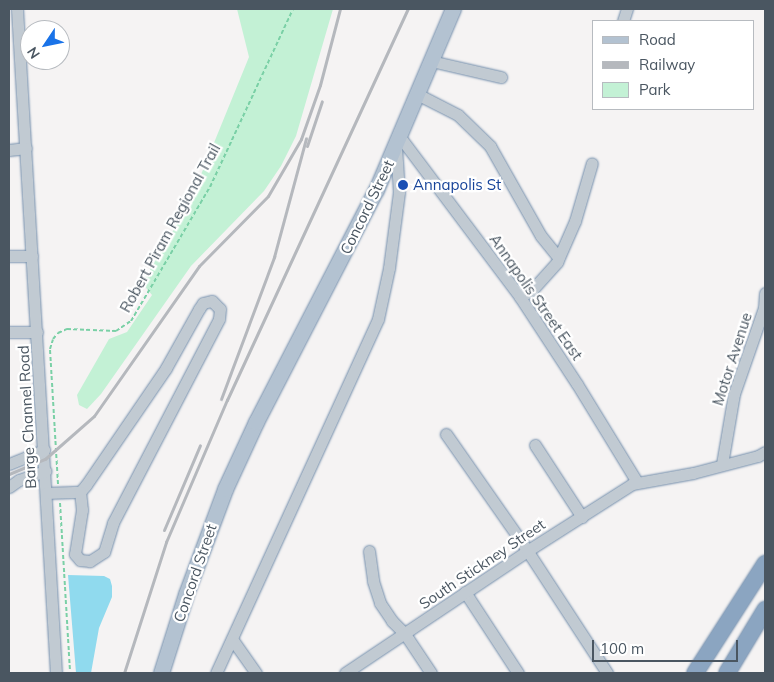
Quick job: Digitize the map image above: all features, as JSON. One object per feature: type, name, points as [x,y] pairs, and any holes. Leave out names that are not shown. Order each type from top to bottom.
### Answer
[{"type":"highway","points":[[695,673],[765,564]]},
{"type":"highway","points":[[727,673],[765,611]]},
{"type":"main road","points":[[398,142],[453,9]]},
{"type":"main road","name":"Concord Street","points":[[161,673],[186,594],[225,489],[256,422],[335,271],[398,142]]},
{"type":"street","name":"Barge Channel Road","points":[[17,9],[56,673]]},
{"type":"street","points":[[431,61],[500,77]]},
{"type":"street","points":[[418,94],[458,115],[490,146],[541,236],[559,258]]},
{"type":"street","name":"Annapolis Street East","points":[[398,142],[520,297],[577,384],[637,482]]},
{"type":"street","name":"Concord Street","points":[[216,673],[378,319],[389,268],[399,192],[398,142]]},
{"type":"street","points":[[9,150],[26,148]]},
{"type":"street","points":[[520,297],[532,290],[559,258],[575,221],[592,163]]},
{"type":"street","points":[[9,256],[32,256]]},
{"type":"street","name":"Motor Avenue","points":[[722,464],[734,394],[764,308],[765,293]]},
{"type":"street","points":[[212,301],[220,310],[219,319],[114,523],[104,552],[90,561],[80,560],[75,554],[82,510],[80,492],[166,368],[199,308],[203,303],[212,301]]},
{"type":"street","points":[[9,332],[37,332]]},
{"type":"street","points":[[446,434],[527,551],[607,673]]},
{"type":"street","points":[[535,445],[582,517]]},
{"type":"street","points":[[9,464],[44,450]]},
{"type":"street","points":[[637,482],[693,473],[758,456],[765,452]]},
{"type":"street","points":[[9,487],[20,480],[45,471]]},
{"type":"street","name":"South Stickney Street","points":[[346,673],[527,551],[637,482]]},
{"type":"street","points":[[46,494],[80,492]]},
{"type":"street","points":[[369,551],[373,581],[380,604],[431,673]]},
{"type":"street","points":[[465,592],[518,673]]},
{"type":"street","points":[[232,638],[256,673]]},
{"type":"path","name":"Robert Piram Regional Trail","points":[[70,673],[50,349],[53,339],[58,333],[67,328],[116,332],[131,321],[210,187],[293,9]]},
{"type":"green space","points":[[237,9],[333,9],[296,136],[281,166],[264,191],[191,266],[101,394],[87,409],[79,405],[77,395],[109,339],[127,332],[152,295],[142,283],[189,204],[249,57]]},
{"type":"water","points":[[68,575],[104,576],[110,579],[112,586],[112,597],[99,628],[91,673],[76,673]]},
{"type":"railway","points":[[9,474],[45,459],[94,416],[199,266],[268,196],[301,139],[320,85],[340,9]]},
{"type":"railway","points":[[124,673],[166,542],[227,400],[408,9]]},
{"type":"railway","points":[[307,146],[322,101]]},
{"type":"railway","points":[[221,399],[274,257],[306,138]]},
{"type":"railway","points":[[164,530],[200,445]]},
{"type":"place","name":"Annapolis St","points":[[403,185]]}]
